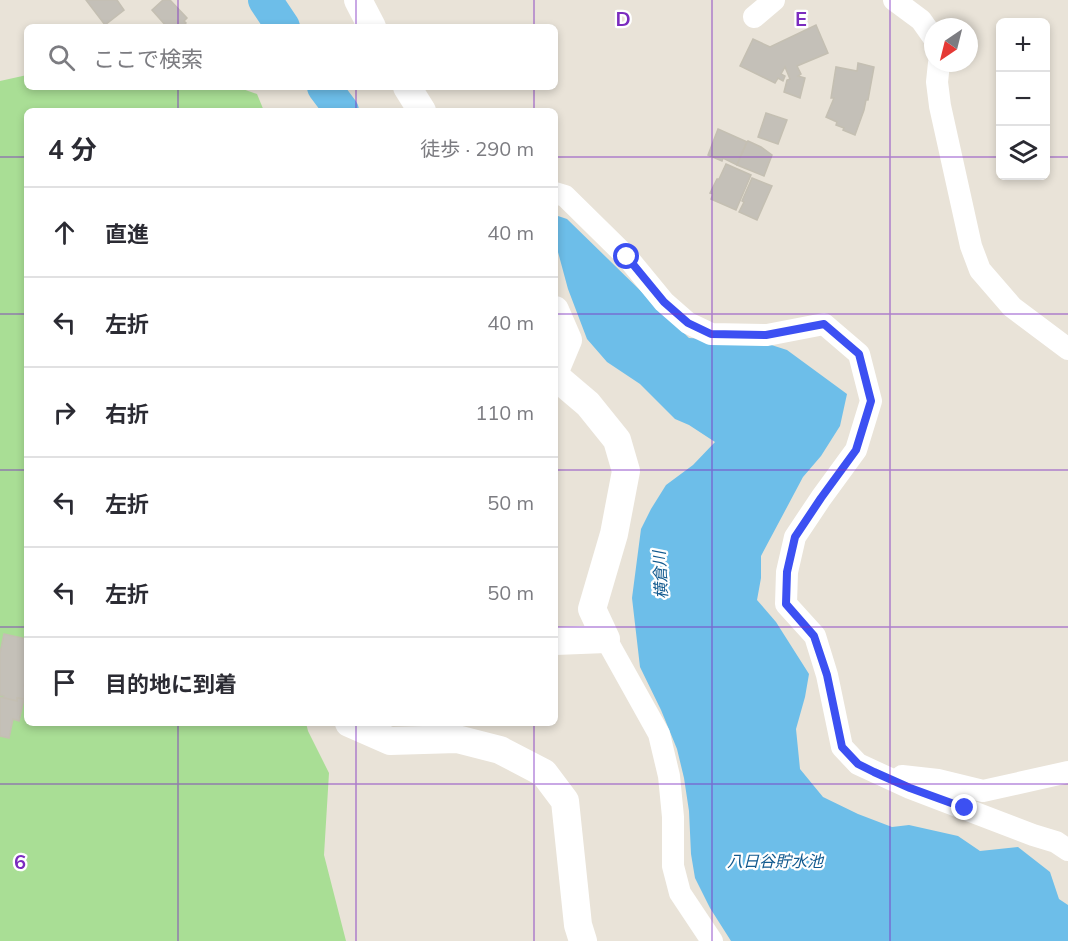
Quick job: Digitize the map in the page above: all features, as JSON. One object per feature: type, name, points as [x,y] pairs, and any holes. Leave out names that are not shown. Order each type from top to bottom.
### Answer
[{"type":"street","points":[[358,0],[370,24]]},
{"type":"street","points":[[754,17],[774,0]]},
{"type":"street","points":[[894,0],[924,24]]},
{"type":"street","points":[[938,72],[940,105],[971,246],[980,270],[1012,307],[1068,349]]},
{"type":"street","points":[[409,90],[420,108]]},
{"type":"street","points":[[558,194],[565,196],[627,257],[664,302],[688,323],[711,334],[766,335],[824,324],[859,354],[871,401],[856,450],[795,537],[787,572],[786,604],[814,636],[827,675],[842,747],[858,764],[874,772],[910,788],[1056,842],[1068,850]]},
{"type":"street","points":[[558,317],[568,340],[558,364]]},
{"type":"street","points":[[558,379],[588,404],[617,440],[626,471],[614,534],[592,609],[606,639],[659,734],[669,776],[675,875],[680,893],[712,941]]},
{"type":"street","points":[[558,641],[606,639]]},
{"type":"street","points":[[356,726],[390,741],[457,739],[500,750],[544,773],[565,801],[578,925],[584,941]]},
{"type":"street","points":[[874,772],[938,780],[983,791],[1068,772]]},
{"type":"green space","points":[[24,76],[24,90],[246,90],[257,94],[263,108],[24,108],[24,726],[307,726],[329,773],[324,855],[346,941],[0,941],[0,81]]},
{"type":"water","name":"八日谷貯水池","points":[[558,216],[567,219],[689,338],[762,342],[787,350],[847,394],[840,426],[821,456],[803,477],[761,556],[761,578],[757,600],[776,622],[809,674],[796,729],[800,769],[823,797],[892,827],[909,825],[958,836],[980,851],[1018,847],[1050,872],[1059,899],[1068,905],[1068,941],[731,941],[710,908],[695,878],[684,778],[677,749],[640,667],[632,598],[641,529],[651,509],[666,485],[693,465],[715,442],[675,419],[640,384],[607,362],[587,339],[568,289],[558,252]]},
{"type":"building","points":[[86,0],[117,0],[124,10],[104,24]]},
{"type":"building","points":[[163,0],[170,0],[187,18],[184,21],[186,23],[164,24],[152,10]]},
{"type":"building","points":[[816,25],[828,53],[797,66],[801,74],[798,76],[805,78],[800,98],[784,92],[787,80],[790,79],[785,67],[781,74],[785,76],[783,81],[778,78],[775,83],[740,66],[753,39],[770,47]]},
{"type":"building","points":[[858,63],[874,67],[868,100],[866,100],[855,135],[843,130],[844,128],[836,125],[837,122],[826,117],[834,98],[831,98],[836,67],[857,71]]},
{"type":"building","points":[[766,113],[787,120],[778,144],[758,137]]},
{"type":"building","points":[[718,129],[747,142],[737,165],[723,158],[722,161],[708,155]]},
{"type":"building","points":[[748,141],[772,155],[764,176],[737,165]]},
{"type":"building","points":[[726,164],[751,175],[736,210],[711,199],[713,194],[710,193]]},
{"type":"building","points":[[752,178],[772,186],[757,220],[739,212]]},
{"type":"building","points":[[4,634],[24,638],[24,699],[17,698],[17,701],[3,698],[4,696],[0,695],[0,653]]},
{"type":"building","points":[[0,697],[17,701],[17,698],[24,699],[19,721],[13,719],[9,738],[0,736]]},
{"type":"waterway","name":"横倉川","points":[[265,0],[281,24]]},
{"type":"waterway","name":"横倉川","points":[[326,90],[340,108]]},
{"type":"route","points":[[627,257],[664,302],[688,323],[711,334],[766,335],[824,324],[859,354],[871,401],[856,450],[795,537],[787,572],[786,604],[814,636],[827,675],[842,747],[858,764],[874,772],[965,808]]}]
